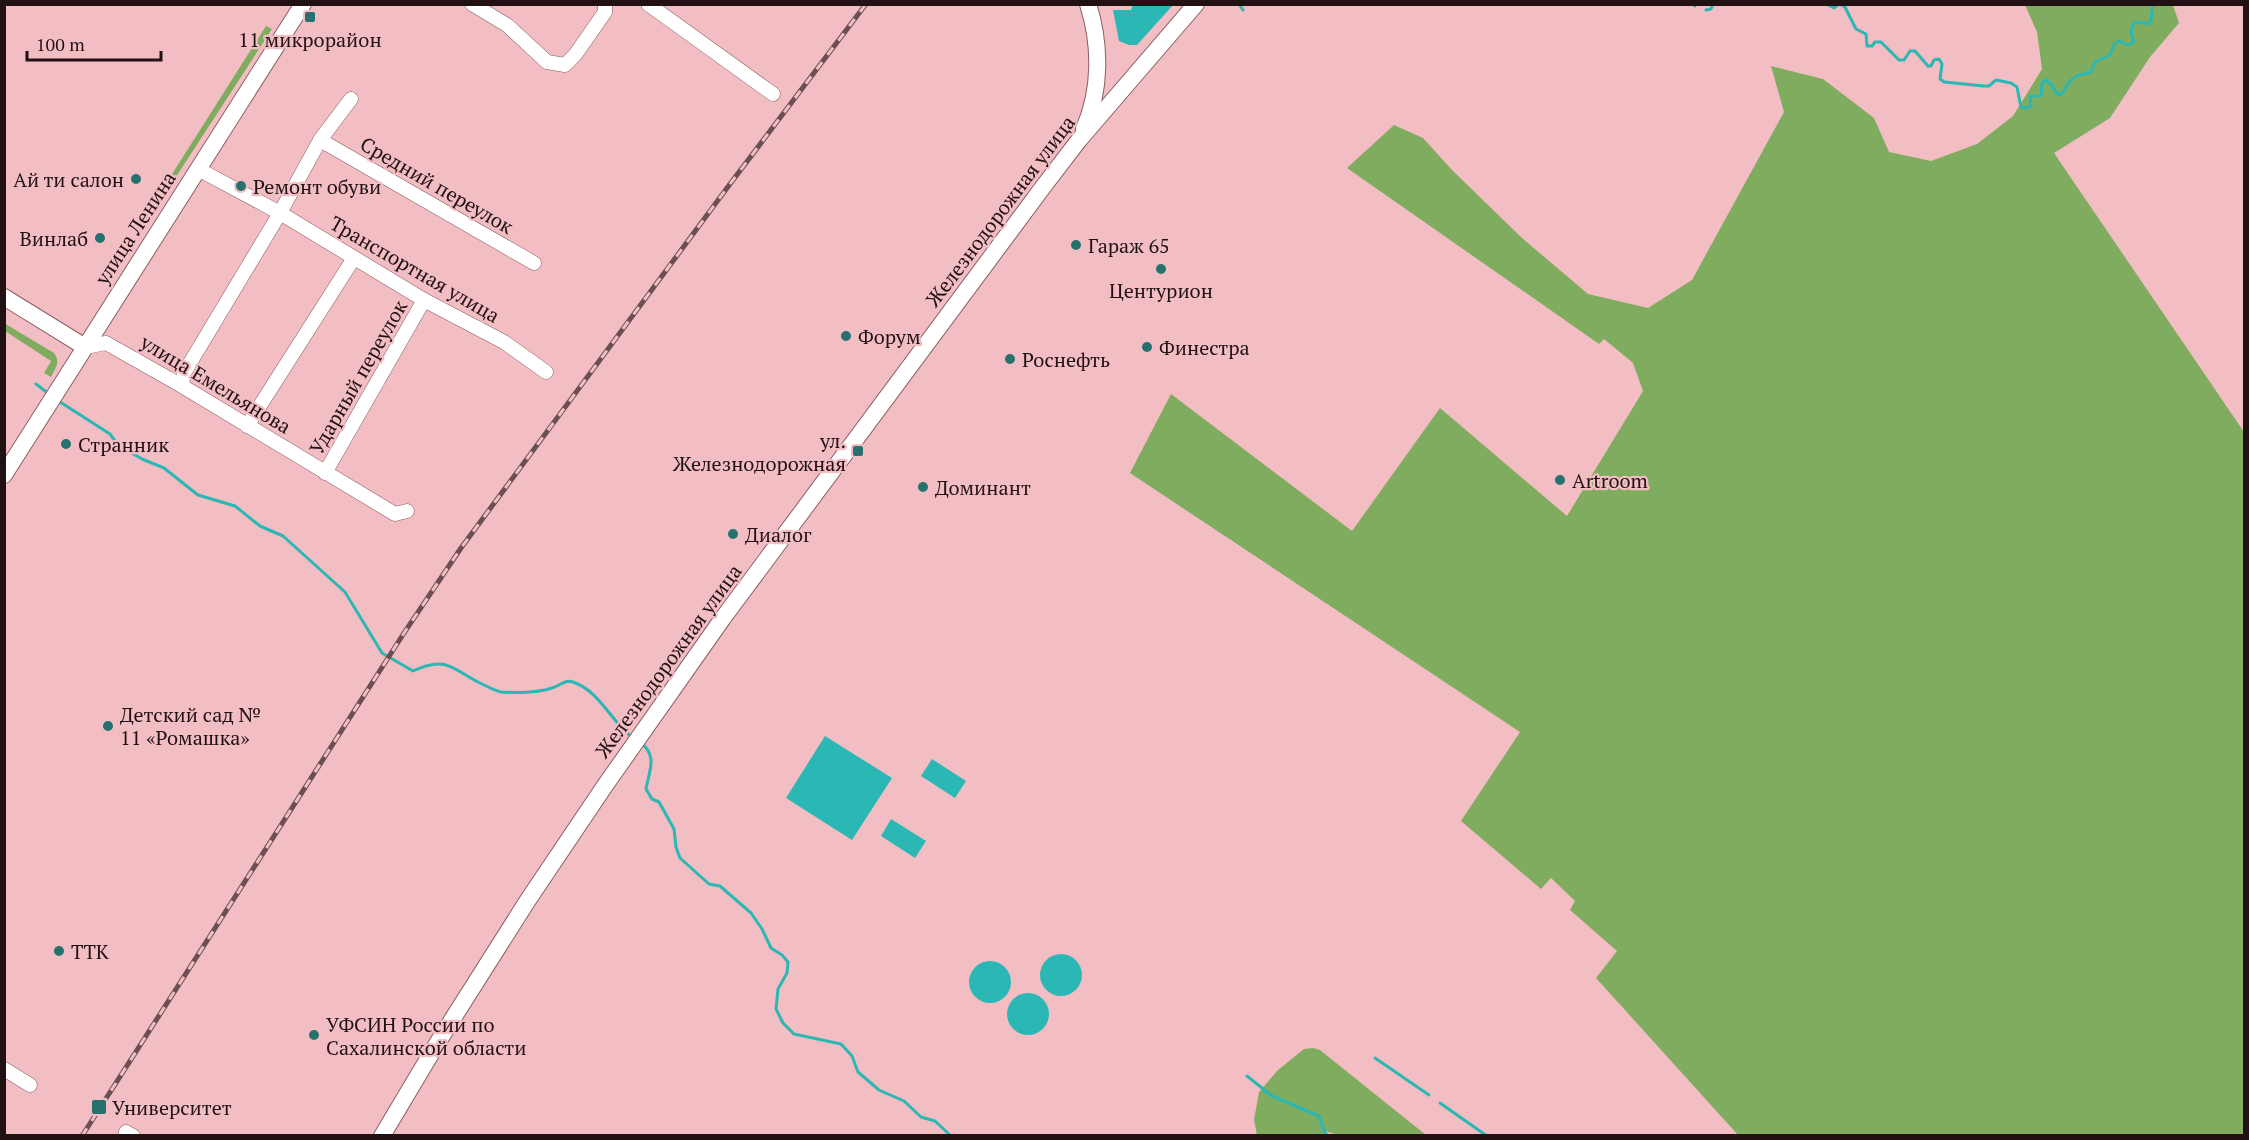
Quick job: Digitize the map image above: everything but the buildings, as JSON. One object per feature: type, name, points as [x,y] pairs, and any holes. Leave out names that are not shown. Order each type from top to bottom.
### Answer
[{"type":"main road","name":"улица Ленина","points":[[4,475],[303,4]]},
{"type":"main road","points":[[1079,141],[1089,117],[1098,68],[1096,38],[1088,4]]},
{"type":"main road","name":"Железнодорожная улица","points":[[382,1136],[438,1042],[528,900],[723,618],[1079,141],[1196,4]]},
{"type":"main road","points":[[4,297],[85,347]]},
{"type":"street","points":[[472,4],[507,25],[547,62],[565,64],[575,55],[606,12],[605,4]]},
{"type":"street","points":[[648,4],[773,94]]},
{"type":"street","points":[[182,386],[184,373],[280,213],[320,140],[351,99]]},
{"type":"street","name":"Средний переулок","points":[[320,140],[534,263]]},
{"type":"street","name":"Транспортная улица","points":[[198,169],[280,213],[424,300],[504,342],[546,372]]},
{"type":"street","points":[[247,426],[354,258]]},
{"type":"street","name":"Ударный переулок","points":[[325,473],[424,300]]},
{"type":"street","name":"улица Емельянова","points":[[85,347],[106,343],[395,514],[406,512]]},
{"type":"street","points":[[4,1069],[30,1085]]},
{"type":"green space","points":[[2025,5],[2173,5],[2179,23],[2150,57],[2110,118],[2054,153],[2244,432],[2244,1135],[1738,1135],[1596,978],[1617,951],[1570,910],[1575,901],[1551,878],[1541,889],[1461,821],[1520,732],[1130,473],[1171,394],[1352,531],[1440,408],[1567,516],[1643,391],[1633,363],[1604,339],[1599,344],[1347,168],[1394,125],[1423,138],[1451,169],[1522,238],[1588,294],[1648,308],[1692,280],[1784,112],[1771,66],[1823,79],[1874,118],[1889,152],[1931,161],[1977,144],[2013,116],[2042,69],[2037,32]]},
{"type":"green space","points":[[266,26],[272,29],[174,180],[171,183],[167,182]]},
{"type":"green space","points":[[4,323],[54,353],[57,362],[51,377],[44,373],[51,361],[5,331]]},
{"type":"green space","points":[[1304,1049],[1320,1050],[1426,1135],[1342,1136],[1325,1131],[1323,1135],[1257,1135],[1254,1120],[1259,1092],[1278,1070]]},
{"type":"water","points":[[1133,4],[1173,5],[1137,45],[1129,45],[1119,41],[1113,10],[1131,10]]},
{"type":"water","points":[[825,736],[892,778],[852,840],[786,798]]},
{"type":"water","points":[[932,759],[966,781],[955,798],[921,776]]},
{"type":"water","points":[[891,819],[926,841],[915,858],[881,836]]},
{"type":"water","points":[[1061,954],[1069,955],[1076,960],[1081,967],[1081,983],[1076,990],[1069,995],[1061,996],[1053,995],[1046,990],[1041,983],[1040,975],[1041,967],[1046,960],[1053,955]]},
{"type":"water","points":[[990,961],[998,962],[1005,967],[1010,974],[1010,990],[1005,997],[998,1002],[990,1003],[982,1002],[975,997],[970,990],[969,982],[970,974],[975,967],[982,962]]},
{"type":"water","points":[[1028,993],[1036,994],[1043,999],[1048,1006],[1048,1022],[1043,1029],[1036,1034],[1028,1035],[1020,1034],[1013,1029],[1008,1022],[1007,1014],[1008,1006],[1013,999],[1020,994]]},
{"type":"waterway","points":[[1239,4],[1243,10]]},
{"type":"waterway","points":[[1706,10],[1711,9],[1713,4]]},
{"type":"waterway","points":[[1826,4],[1834,8],[1839,4]]},
{"type":"waterway","points":[[1840,4],[1845,7],[1856,29],[1866,34],[1867,46],[1881,42],[1899,60],[1904,60],[1910,51],[1915,51],[1928,66],[1931,66],[1934,60],[1939,59],[1942,64],[1940,79],[1944,82],[1984,86],[1989,86],[1996,80],[2011,83],[2017,87],[2021,107],[2026,108],[2031,106],[2030,96],[2041,96],[2042,83],[2046,80],[2060,95],[2073,78],[2091,72],[2095,62],[2110,55],[2115,43],[2119,41],[2128,45],[2134,42],[2131,31],[2134,23],[2148,24],[2151,21],[2153,4]]},
{"type":"waterway","points":[[36,384],[49,394]]},
{"type":"waterway","points":[[57,400],[110,434],[118,445],[164,468],[198,495],[235,506],[260,526],[283,536],[345,592],[382,653],[413,671],[435,664],[450,666],[501,692],[540,691],[565,682],[573,682],[591,693],[633,738]]},
{"type":"waterway","points":[[641,743],[651,759],[646,789],[652,799],[659,802],[674,829],[680,858],[709,884],[720,886],[751,913],[771,948],[788,962],[787,973],[778,989],[776,1009],[783,1023],[794,1034],[841,1044],[852,1056],[858,1072],[879,1090],[904,1101],[921,1117],[935,1121],[951,1136]]},
{"type":"waterway","points":[[1375,1058],[1429,1095]]},
{"type":"waterway","points":[[1247,1076],[1272,1096],[1319,1116],[1328,1136]]},
{"type":"waterway","points":[[1440,1103],[1487,1136]]},
{"type":"railway","points":[[82,1136],[404,633],[461,548],[866,4]]},
{"type":"place","name":"11 микрорайон","points":[[310,17]]},
{"type":"place","name":"Ай ти салон","points":[[136,179]]},
{"type":"place","name":"Ремонт обуви","points":[[241,186]]},
{"type":"place","name":"Винлаб","points":[[100,238]]},
{"type":"place","name":"Гараж 65","points":[[1076,245]]},
{"type":"place","name":"Центурион","points":[[1161,269]]},
{"type":"place","name":"Форум","points":[[846,336]]},
{"type":"place","name":"Финестра","points":[[1147,347]]},
{"type":"place","name":"Роснефть","points":[[1010,359]]},
{"type":"place","name":"Странник","points":[[66,444]]},
{"type":"place","name":"ул. Железнодорожная","points":[[858,451]]},
{"type":"place","name":"Artroom","points":[[1560,480]]},
{"type":"place","name":"Доминант","points":[[923,487]]},
{"type":"place","name":"Диалог","points":[[733,534]]},
{"type":"place","name":"Детский сад № 11 «Ромашка»","points":[[108,726]]},
{"type":"place","name":"ТТК","points":[[59,951]]},
{"type":"place","name":"УФСИН России по Сахалинской области","points":[[314,1035]]},
{"type":"place","name":"Университет","points":[[99,1107]]}]
